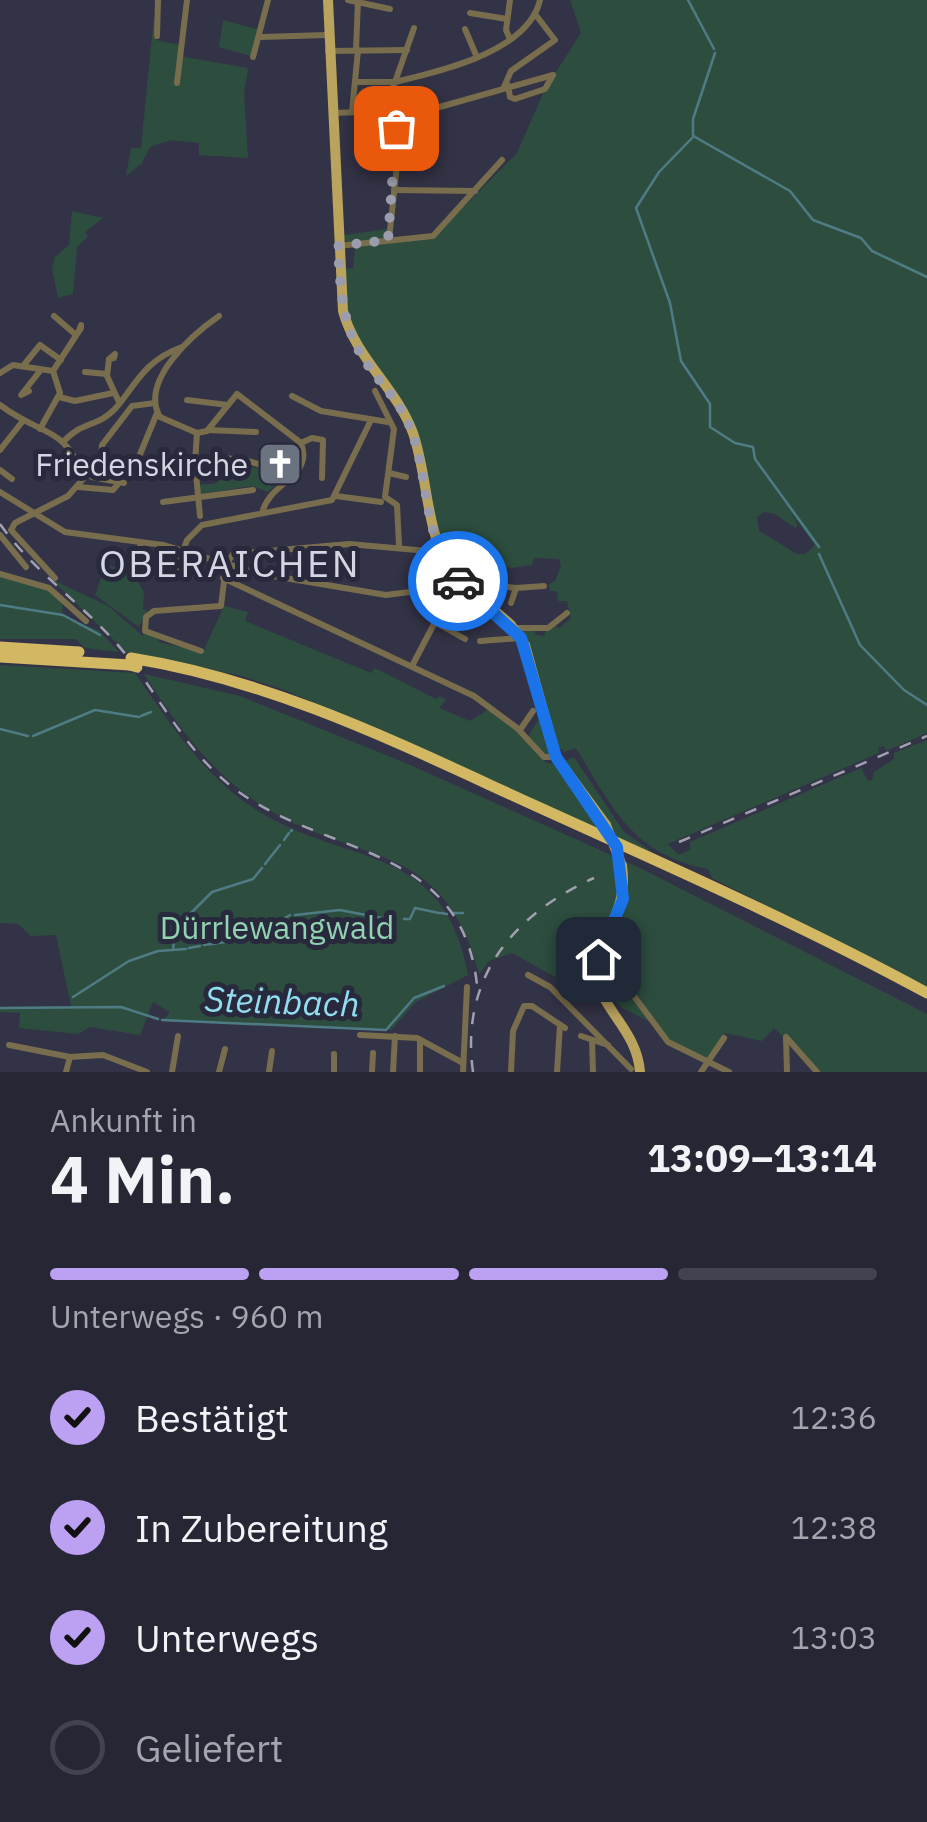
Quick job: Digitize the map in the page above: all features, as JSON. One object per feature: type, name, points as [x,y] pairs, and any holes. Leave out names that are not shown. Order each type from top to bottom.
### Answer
[{"type":"highway","points":[[0,647],[130,662],[230,680],[346,720],[782,918],[927,993]]},
{"type":"highway","points":[[0,657],[130,662],[255,694],[356,732],[793,931],[927,1002]]},
{"type":"main road","points":[[328,0],[338,246],[346,323],[375,374],[396,399],[414,438],[439,552],[460,584],[518,633],[556,757],[606,825],[622,866],[621,909],[601,952],[598,984],[633,1040],[634,1071]]},
{"type":"street","points":[[157,36],[158,0]]},
{"type":"street","points":[[177,83],[187,0]]},
{"type":"street","points":[[254,57],[268,0]]},
{"type":"street","points":[[348,0],[390,10]]},
{"type":"street","points":[[510,0],[510,39]]},
{"type":"street","points":[[357,82],[395,82],[476,55],[510,39],[535,14],[540,0]]},
{"type":"street","points":[[352,112],[352,87],[357,82],[358,1]]},
{"type":"street","points":[[470,13],[507,19]]},
{"type":"street","points":[[331,112],[436,109],[506,86],[553,75],[545,89],[515,99],[506,86],[511,71],[555,40],[535,14]]},
{"type":"street","points":[[384,108],[414,28]]},
{"type":"street","points":[[465,28],[476,55]]},
{"type":"street","points":[[261,37],[327,35]]},
{"type":"street","points":[[328,50],[407,50]]},
{"type":"street","points":[[388,240],[396,113]]},
{"type":"street","points":[[338,246],[433,236],[502,160]]},
{"type":"street","points":[[394,190],[475,192]]},
{"type":"street","points":[[52,371],[77,334],[54,316]]},
{"type":"street","points":[[136,464],[157,413],[155,404],[162,376],[183,347],[219,316]]},
{"type":"street","points":[[23,366],[40,345],[60,360]]},
{"type":"street","points":[[65,440],[119,402],[150,362],[183,347]]},
{"type":"street","points":[[108,359],[107,374],[119,402]]},
{"type":"street","points":[[0,373],[10,366],[52,371]]},
{"type":"street","points":[[29,391],[40,371]]},
{"type":"street","points":[[40,429],[59,397],[59,382],[52,371]]},
{"type":"street","points":[[85,372],[107,374]]},
{"type":"street","points":[[375,391],[394,431],[385,500],[397,506],[399,546]]},
{"type":"street","points":[[59,397],[76,401],[114,392]]},
{"type":"street","points":[[206,430],[237,394],[301,443]]},
{"type":"street","points":[[292,396],[321,411],[389,422]]},
{"type":"street","points":[[187,400],[228,405]]},
{"type":"street","points":[[55,578],[11,532],[14,524],[78,487],[88,477],[100,462],[102,445],[132,406],[155,404]]},
{"type":"street","points":[[0,405],[22,422],[65,440],[88,477]]},
{"type":"street","points":[[157,413],[197,433],[256,432]]},
{"type":"street","points":[[140,542],[136,573],[175,576],[182,550],[202,525],[263,510],[324,504],[336,496],[371,420]]},
{"type":"street","points":[[0,450],[22,422]]},
{"type":"street","points":[[394,431],[414,438]]},
{"type":"street","points":[[197,433],[194,458],[200,516]]},
{"type":"street","points":[[301,443],[312,438],[322,440],[322,478]]},
{"type":"street","points":[[263,510],[282,482],[302,466],[301,443]]},
{"type":"street","points":[[100,462],[136,464],[194,458],[260,465],[282,482]]},
{"type":"street","points":[[0,470],[12,479]]},
{"type":"street","points":[[389,473],[406,477]]},
{"type":"street","points":[[78,487],[113,490],[121,484],[88,477]]},
{"type":"street","points":[[163,502],[253,490]]},
{"type":"street","points":[[0,492],[32,515],[75,535],[182,550],[226,565],[386,595],[460,584],[544,586]]},
{"type":"street","points":[[336,496],[380,502]]},
{"type":"street","points":[[0,535],[26,568]]},
{"type":"street","points":[[201,651],[145,631],[146,617],[154,611],[220,606],[226,565],[237,553],[349,544],[439,552]]},
{"type":"street","points":[[0,574],[49,588],[86,622]]},
{"type":"street","points":[[224,578],[474,696],[520,730],[544,757],[556,757]]},
{"type":"street","points":[[511,603],[516,588]]},
{"type":"street","points":[[480,641],[548,628],[568,613]]},
{"type":"street","points":[[412,666],[435,622],[465,639]]},
{"type":"street","points":[[520,730],[526,727],[533,711]]},
{"type":"street","points":[[601,952],[674,1046],[730,1072]]},
{"type":"street","points":[[528,975],[550,987],[634,1071]]},
{"type":"street","points":[[360,1035],[420,1040],[463,1067],[467,987]]},
{"type":"street","points":[[510,1072],[513,1031],[524,1006],[532,1006],[563,1027],[557,1072]]},
{"type":"street","points":[[172,1072],[178,1036]]},
{"type":"street","points":[[393,1072],[395,1036]]},
{"type":"street","points":[[581,1036],[610,1046]]},
{"type":"street","points":[[701,1072],[724,1038]]},
{"type":"street","points":[[420,1040],[420,1072]]},
{"type":"street","points":[[592,1040],[593,1072]]},
{"type":"street","points":[[787,1072],[788,1042],[817,1072]]},
{"type":"street","points":[[8,1046],[70,1057],[104,1055],[147,1072]]},
{"type":"street","points":[[219,1072],[226,1050]]},
{"type":"street","points":[[269,1072],[272,1051]]},
{"type":"street","points":[[372,1072],[373,1052]]},
{"type":"street","points":[[334,1054],[334,1072]]},
{"type":"street","points":[[66,1072],[70,1057]]},
{"type":"green space","points":[[570,0],[927,0],[927,733],[886,751],[884,746],[878,748],[879,753],[668,844],[678,855],[690,850],[690,842],[861,768],[868,781],[872,780],[874,772],[894,759],[894,753],[927,740],[927,987],[712,878],[708,869],[661,852],[627,825],[576,748],[564,752],[554,743],[519,630],[533,628],[536,635],[544,636],[546,630],[555,625],[559,628],[571,618],[567,601],[558,601],[557,591],[550,591],[549,584],[555,581],[561,566],[559,559],[534,558],[532,565],[511,568],[456,553],[449,562],[443,554],[414,437],[350,330],[342,269],[353,268],[355,247],[338,236],[388,229],[387,241],[433,238],[517,153],[545,89],[581,33]],"holes":[[[764,512],[775,514],[795,528],[798,526],[792,514],[815,545],[805,554],[797,554],[759,531],[757,517]]]},
{"type":"green space","points":[[154,16],[156,40],[180,45],[179,56],[248,68],[244,93],[248,158],[199,155],[199,143],[171,140],[150,147],[142,163],[126,176],[131,148],[141,148]]},
{"type":"green space","points":[[223,20],[260,30],[251,56],[219,47]]},
{"type":"green space","points":[[72,211],[103,218],[85,232],[88,236],[77,247],[73,294],[58,298],[52,268],[55,257],[69,245]]},
{"type":"green space","points":[[240,464],[266,470],[278,482],[268,492],[251,486],[200,494],[199,485],[217,483],[220,470],[231,473]]},
{"type":"green space","points":[[106,565],[132,572],[144,592],[143,609],[147,611],[139,627],[95,595]]},
{"type":"green space","points":[[0,576],[48,589],[63,602],[62,616],[98,630],[119,652],[85,648],[76,639],[0,639]]},
{"type":"green space","points":[[51,579],[108,606],[143,636],[144,632],[159,637],[158,642],[203,652],[224,606],[248,612],[245,621],[371,673],[375,668],[436,699],[440,696],[446,700],[439,708],[470,721],[489,709],[527,738],[539,719],[550,755],[543,758],[545,762],[553,764],[604,831],[287,691],[242,676],[127,653]]},
{"type":"green space","name":"Dürrlewangwald","points":[[0,665],[135,673],[189,748],[238,797],[292,829],[388,864],[415,880],[438,901],[456,932],[468,975],[416,1002],[391,1030],[163,1021],[170,1012],[153,1002],[140,1035],[90,1027],[78,1034],[19,1028],[20,1013],[0,1012],[0,1007],[71,1006],[56,935],[31,936],[18,924],[0,923]]},
{"type":"green space","points":[[144,674],[240,696],[408,764],[640,868],[927,1014],[927,1072],[820,1072],[774,1028],[762,1041],[725,1033],[708,1060],[674,1046],[653,1023],[622,1008],[591,976],[575,975],[566,983],[512,953],[489,961],[479,974],[463,930],[444,898],[420,876],[392,861],[296,824],[242,792],[195,746]]},
{"type":"green space","points":[[574,757],[624,832],[659,857],[617,837],[564,761]]},
{"type":"waterway","points":[[688,0],[714,49]]},
{"type":"waterway","points":[[693,135],[693,119],[715,53]]},
{"type":"waterway","points":[[694,136],[659,172],[636,208],[670,303],[681,361],[710,404],[710,427],[735,443],[753,447],[755,459],[819,547]]},
{"type":"waterway","points":[[695,137],[790,191],[813,220],[861,238],[872,251],[927,277]]},
{"type":"waterway","points":[[819,554],[860,645],[904,690],[927,705]]},
{"type":"waterway","points":[[0,605],[63,615],[100,635]]},
{"type":"waterway","points":[[33,736],[95,710],[139,717]]},
{"type":"waterway","points":[[141,716],[151,712]]},
{"type":"waterway","points":[[0,729],[28,736]]},
{"type":"waterway","points":[[284,840],[289,833]]},
{"type":"waterway","points":[[265,864],[280,845]]},
{"type":"waterway","points":[[183,921],[212,892],[253,879],[262,868]]},
{"type":"waterway","name":"Steinbach","points":[[404,919],[410,919],[415,908],[439,913]]},
{"type":"waterway","name":"Steinbach","points":[[295,915],[340,910],[392,920]]},
{"type":"waterway","name":"Steinbach","points":[[441,913],[447,914]]},
{"type":"waterway","name":"Steinbach","points":[[452,913],[463,913]]},
{"type":"waterway","name":"Steinbach","points":[[204,945],[248,939],[290,915]]},
{"type":"waterway","points":[[176,930],[180,923]]},
{"type":"waterway","points":[[173,950],[175,932]]},
{"type":"waterway","name":"Steinbach","points":[[189,948],[200,946]]},
{"type":"waterway","name":"Steinbach","points":[[73,997],[129,961],[158,951],[186,949]]},
{"type":"waterway","name":"Steinbach","points":[[162,1020],[386,1030],[414,998],[444,986]]},
{"type":"waterway","name":"Steinbach","points":[[0,1008],[121,1007],[158,1019]]},
{"type":"railway","points":[[0,524],[27,557],[117,644],[194,750],[225,781],[261,806],[414,876],[443,902],[465,937],[477,985]]},
{"type":"railway","points":[[679,842],[927,736]]},
{"type":"railway","points":[[473,1072],[471,1038],[475,1008],[498,954],[539,911],[594,878]]},
{"type":"way so far","points":[[396,128],[396,172],[388,240],[338,246],[342,301],[354,341],[396,399],[412,432],[436,543],[458,581]]},
{"type":"place","name":"Friedenskirche","points":[[280,464]]},
{"type":"district","name":"OBERAICHEN","points":[[230,562]]},
{"type":"route","points":[[458,581],[511,624],[521,638],[532,661],[556,757],[602,819],[617,847],[623,899],[598,959]]}]
